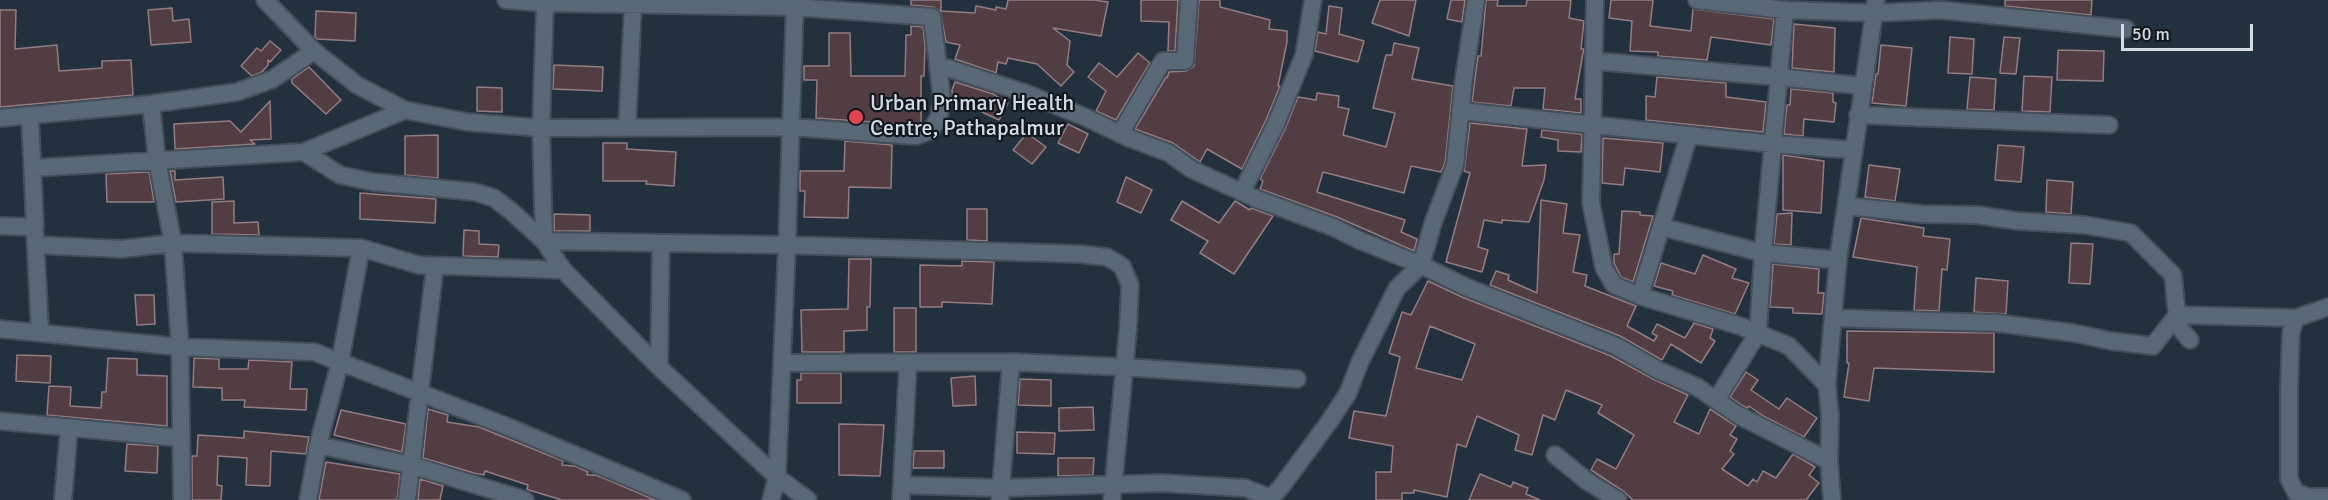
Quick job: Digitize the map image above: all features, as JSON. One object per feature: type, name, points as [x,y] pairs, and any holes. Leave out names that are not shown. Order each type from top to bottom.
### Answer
[{"type":"street","points":[[265,0],[314,51],[357,85],[405,110],[467,122],[541,128],[790,127],[916,136],[931,130],[939,117],[942,99],[932,17],[794,4],[633,4],[506,0]]},
{"type":"street","points":[[1120,134],[1163,61],[1185,61],[1190,0]]},
{"type":"street","points":[[1242,192],[1276,124],[1304,56],[1313,0]]},
{"type":"street","points":[[908,363],[901,492],[1112,493],[1161,483],[1245,488],[1270,499],[1329,422],[1348,393],[1360,362],[1397,288],[1421,265],[1433,222],[1455,165],[1476,0]]},
{"type":"street","points":[[1595,0],[1591,203],[1604,268],[1614,285],[1640,296],[1758,333],[1789,346],[1827,385]]},
{"type":"street","points":[[1698,0],[1785,10],[1875,7],[1941,10],[2126,29]]},
{"type":"street","points":[[544,241],[541,128],[545,2]]},
{"type":"street","points":[[627,128],[633,4]]},
{"type":"street","points":[[771,500],[777,477],[794,4]]},
{"type":"street","points":[[1832,500],[1827,385],[1838,260],[1875,7]]},
{"type":"street","points":[[1716,400],[1758,333],[1785,10]]},
{"type":"street","points":[[0,118],[151,104],[237,92],[273,79],[314,51]]},
{"type":"street","points":[[1595,61],[1778,76],[1863,86]]},
{"type":"street","points":[[938,65],[1025,93],[1085,117],[1120,134],[1169,153],[1191,169],[1242,192],[1421,265],[1466,287],[1616,346],[1658,370],[1698,387],[1738,415],[1829,461]]},
{"type":"street","points":[[151,104],[157,160],[173,243],[180,347],[182,500]]},
{"type":"street","points":[[33,168],[304,152],[405,110]]},
{"type":"street","points":[[1461,111],[1773,144],[1853,150]]},
{"type":"street","points":[[1858,115],[2109,125]]},
{"type":"street","points":[[30,116],[40,332]]},
{"type":"street","points":[[1640,296],[1689,135]]},
{"type":"street","points":[[304,152],[340,175],[404,186],[476,192],[494,198],[511,210],[544,241],[563,270],[659,367],[777,477],[808,500]]},
{"type":"street","points":[[1847,206],[1922,214],[2075,224],[2131,233],[2173,275],[2178,326],[2190,340]]},
{"type":"street","points":[[0,226],[35,227]]},
{"type":"street","points":[[1662,228],[1763,253],[1838,260]]},
{"type":"street","points":[[544,241],[787,245],[1079,254],[1107,257],[1122,266],[1130,285],[1112,493]]},
{"type":"street","points":[[36,245],[122,249],[173,243],[361,248],[419,265],[563,270]]},
{"type":"street","points":[[659,367],[661,243]]},
{"type":"street","points":[[308,500],[318,446],[340,362],[361,248]]},
{"type":"street","points":[[407,500],[435,266]]},
{"type":"street","points":[[2177,315],[2296,318],[2328,307]]},
{"type":"street","points":[[1833,318],[1997,323],[2153,346],[2177,315]]},
{"type":"street","points":[[2296,318],[2291,332],[2289,479],[2295,496],[2328,497]]},
{"type":"street","points":[[0,329],[180,347],[314,352],[548,443],[682,500]]},
{"type":"street","points":[[782,363],[1011,362],[1297,379]]},
{"type":"street","points":[[1001,494],[1011,362]]},
{"type":"street","points":[[0,421],[180,438]]},
{"type":"street","points":[[63,500],[69,428]]},
{"type":"street","points":[[318,446],[411,465],[525,500]]},
{"type":"street","points":[[1555,455],[1587,482],[1618,500]]},
{"type":"building","points":[[911,0],[941,0],[941,11],[975,13],[976,6],[996,10],[996,7],[1006,9],[1008,0],[1108,2],[1101,36],[1053,28],[1070,41],[1067,65],[1074,72],[1061,86],[1037,64],[1008,58],[1006,64],[998,62],[996,73],[955,59],[960,45],[946,42],[940,11],[933,7],[911,5]]},
{"type":"building","points":[[1141,0],[1178,0],[1175,51],[1168,51],[1169,22],[1141,21]]},
{"type":"building","points":[[1199,0],[1220,0],[1220,7],[1270,20],[1269,29],[1287,31],[1278,86],[1280,86],[1242,169],[1207,149],[1200,162],[1173,143],[1135,129],[1169,72],[1186,71],[1194,66]]},
{"type":"building","points":[[1380,0],[1416,0],[1409,36],[1372,23]]},
{"type":"building","points":[[1451,0],[1465,0],[1462,22],[1447,19]]},
{"type":"building","points":[[1486,0],[1498,0],[1497,6],[1526,6],[1527,0],[1571,0],[1569,18],[1584,21],[1581,49],[1584,49],[1575,99],[1581,99],[1581,113],[1543,109],[1545,88],[1514,88],[1511,106],[1472,102],[1478,56],[1481,56]]},
{"type":"building","points":[[1611,0],[1653,0],[1650,26],[1691,31],[1693,9],[1774,19],[1771,45],[1711,37],[1707,60],[1658,56],[1658,52],[1630,51],[1632,21],[1609,18]]},
{"type":"building","points":[[2005,0],[2092,0],[2091,15],[2005,6]]},
{"type":"building","points":[[1329,6],[1342,8],[1339,34],[1364,41],[1358,62],[1315,51],[1318,32],[1326,34]]},
{"type":"building","points":[[172,8],[173,21],[189,19],[191,42],[151,45],[148,10]]},
{"type":"building","points":[[0,10],[16,10],[15,49],[57,45],[59,71],[102,68],[102,61],[131,60],[133,95],[0,107]]},
{"type":"building","points":[[316,11],[356,13],[355,41],[317,39],[315,37]]},
{"type":"building","points":[[1794,24],[1835,28],[1834,72],[1792,68]]},
{"type":"building","points":[[911,26],[923,27],[925,46],[924,76],[921,76],[921,123],[914,125],[816,118],[817,80],[804,80],[804,66],[829,66],[829,33],[850,33],[851,76],[905,76],[906,35],[911,35]]},
{"type":"building","points":[[1950,37],[1974,39],[1972,74],[1948,73]]},
{"type":"building","points":[[2004,37],[2020,38],[2016,74],[2000,73]]},
{"type":"building","points":[[270,41],[281,50],[270,62],[268,60],[268,65],[262,72],[252,76],[241,66],[257,48],[261,51]]},
{"type":"building","points":[[1394,43],[1419,48],[1412,79],[1453,86],[1445,163],[1441,172],[1411,166],[1404,193],[1323,172],[1317,192],[1405,220],[1401,232],[1417,239],[1414,251],[1337,217],[1260,189],[1263,181],[1260,179],[1298,97],[1316,100],[1317,93],[1339,96],[1338,107],[1349,109],[1343,135],[1386,147],[1395,113],[1373,108],[1386,55],[1392,55]]},
{"type":"building","points":[[1881,45],[1912,48],[1906,106],[1872,103]]},
{"type":"building","points":[[2058,50],[2104,51],[2103,81],[2057,80]]},
{"type":"building","points":[[1138,53],[1150,63],[1116,120],[1096,111],[1106,91],[1088,77],[1099,63],[1117,77]]},
{"type":"building","points":[[554,65],[603,67],[602,91],[553,89]]},
{"type":"building","points":[[309,67],[341,100],[326,114],[292,83],[292,79]]},
{"type":"building","points":[[2024,76],[2052,77],[2050,112],[2022,111]]},
{"type":"building","points":[[1657,77],[1726,83],[1726,97],[1766,102],[1763,132],[1646,120],[1646,96],[1655,97]]},
{"type":"building","points":[[1970,77],[1996,79],[1994,110],[1967,109]]},
{"type":"building","points":[[955,82],[993,94],[1008,103],[999,120],[952,98]]},
{"type":"building","points":[[477,87],[502,88],[502,112],[477,111]]},
{"type":"building","points":[[1791,89],[1833,93],[1833,102],[1836,103],[1834,122],[1804,119],[1803,136],[1784,134]]},
{"type":"building","points":[[270,101],[271,139],[250,140],[255,144],[175,149],[174,124],[230,121],[241,132]]},
{"type":"building","points":[[1470,123],[1527,129],[1522,166],[1546,165],[1544,180],[1529,222],[1502,220],[1502,223],[1484,220],[1478,247],[1488,250],[1482,272],[1446,262],[1470,173],[1464,171]]},
{"type":"building","points":[[1068,124],[1088,134],[1079,153],[1058,143]]},
{"type":"building","points":[[1542,130],[1582,135],[1581,152],[1558,151],[1558,140],[1541,137]]},
{"type":"building","points":[[1027,133],[1046,147],[1032,164],[1013,150]]},
{"type":"building","points":[[438,135],[438,178],[405,175],[405,136]]},
{"type":"building","points":[[1603,138],[1663,143],[1660,172],[1625,168],[1623,185],[1602,183]]},
{"type":"building","points":[[845,141],[892,145],[891,188],[849,187],[848,218],[804,217],[805,191],[800,191],[800,171],[844,171]]},
{"type":"building","points":[[603,143],[627,143],[627,149],[676,152],[674,186],[646,184],[647,181],[603,181]]},
{"type":"building","points":[[1998,145],[2024,147],[2021,182],[1995,180]]},
{"type":"building","points":[[1783,155],[1824,161],[1821,213],[1783,210]]},
{"type":"building","points":[[1869,165],[1900,169],[1895,201],[1865,197]]},
{"type":"building","points":[[170,171],[175,171],[175,180],[223,177],[224,199],[176,202]]},
{"type":"building","points":[[149,172],[154,202],[107,202],[106,174]]},
{"type":"building","points":[[1126,177],[1152,190],[1141,213],[1117,202]]},
{"type":"building","points":[[2047,180],[2073,182],[2071,214],[2046,212]]},
{"type":"building","points":[[360,193],[436,199],[435,223],[360,219]]},
{"type":"building","points":[[1541,200],[1567,204],[1563,233],[1580,235],[1573,272],[1587,275],[1585,286],[1636,306],[1627,326],[1654,341],[1657,336],[1652,333],[1657,324],[1685,338],[1694,323],[1713,329],[1710,338],[1715,341],[1701,363],[1671,344],[1662,360],[1620,336],[1490,285],[1496,271],[1509,275],[1508,280],[1537,293]]},
{"type":"building","points":[[234,201],[234,223],[258,222],[259,235],[212,234],[212,202]]},
{"type":"building","points":[[1182,201],[1219,223],[1235,201],[1250,210],[1251,208],[1273,216],[1234,274],[1200,253],[1208,241],[1171,220]]},
{"type":"building","points":[[967,209],[987,209],[987,241],[967,240]]},
{"type":"building","points":[[1622,211],[1640,212],[1640,215],[1653,216],[1633,282],[1621,277],[1614,263],[1614,254],[1619,254]]},
{"type":"building","points":[[1792,213],[1791,245],[1774,244],[1777,214]]},
{"type":"building","points":[[554,214],[590,215],[590,231],[554,231]]},
{"type":"building","points":[[1861,218],[1924,228],[1923,236],[1950,239],[1947,270],[1942,269],[1939,311],[1914,310],[1917,267],[1853,257]]},
{"type":"building","points":[[464,230],[479,231],[479,244],[499,245],[498,257],[463,256]]},
{"type":"building","points":[[2071,243],[2093,244],[2090,284],[2069,283]]},
{"type":"building","points":[[1703,255],[1736,269],[1732,278],[1749,283],[1735,314],[1672,295],[1673,291],[1654,286],[1661,263],[1695,274]]},
{"type":"building","points":[[849,259],[871,259],[867,330],[844,331],[844,352],[802,352],[801,310],[848,309]]},
{"type":"building","points":[[962,261],[994,262],[992,304],[942,302],[942,307],[920,307],[920,265],[962,266]]},
{"type":"building","points":[[1773,264],[1819,269],[1818,293],[1824,293],[1822,314],[1793,313],[1793,308],[1770,307]]},
{"type":"building","points":[[1976,278],[2008,281],[2006,314],[1974,312]]},
{"type":"building","points":[[1428,281],[1462,297],[1611,356],[1688,395],[1674,422],[1699,434],[1710,409],[1736,426],[1730,435],[1737,439],[1730,451],[1734,454],[1722,469],[1748,486],[1753,479],[1757,482],[1763,471],[1776,478],[1793,454],[1815,467],[1809,475],[1819,483],[1806,500],[1633,500],[1591,470],[1597,459],[1616,469],[1634,435],[1598,413],[1602,405],[1566,390],[1555,420],[1543,415],[1532,455],[1515,450],[1519,435],[1477,416],[1466,447],[1457,444],[1447,497],[1414,490],[1414,493],[1402,493],[1402,500],[1376,500],[1376,472],[1391,472],[1393,446],[1349,438],[1354,411],[1386,416],[1400,357],[1389,353],[1402,312],[1411,315]],"holes":[[[1430,326],[1475,344],[1462,380],[1416,368]]]},
{"type":"building","points":[[135,295],[154,295],[155,324],[137,325]]},
{"type":"building","points":[[894,308],[916,308],[916,352],[894,352]]},
{"type":"building","points":[[1847,331],[1994,333],[1994,372],[1874,368],[1869,401],[1844,397],[1849,363],[1847,363]]},
{"type":"building","points":[[17,355],[51,356],[50,383],[16,381]]},
{"type":"building","points":[[108,358],[137,359],[137,375],[167,376],[167,426],[47,415],[49,386],[71,387],[70,406],[101,408],[102,392],[106,392]]},
{"type":"building","points":[[194,358],[219,359],[219,369],[248,369],[249,360],[292,362],[290,389],[307,389],[306,410],[244,407],[245,400],[222,400],[222,388],[193,387]]},
{"type":"building","points":[[1746,372],[1758,380],[1751,390],[1779,409],[1787,398],[1817,418],[1804,437],[1730,397]]},
{"type":"building","points":[[801,373],[841,373],[841,403],[797,403],[797,380],[801,380]]},
{"type":"building","points":[[975,376],[976,405],[953,406],[951,378]]},
{"type":"building","points":[[1020,379],[1051,380],[1051,406],[1018,405]]},
{"type":"building","points":[[1093,407],[1094,430],[1059,431],[1059,408]]},
{"type":"building","points":[[428,409],[448,415],[447,422],[479,427],[563,461],[562,465],[575,466],[588,472],[587,475],[596,475],[655,500],[562,500],[529,490],[528,485],[485,471],[484,475],[474,473],[423,458]]},
{"type":"building","points":[[341,410],[406,424],[402,452],[334,435]]},
{"type":"building","points":[[839,424],[884,425],[880,476],[839,475]]},
{"type":"building","points":[[244,431],[309,437],[306,454],[271,451],[270,486],[246,485],[247,458],[218,456],[217,485],[222,486],[221,500],[192,500],[192,456],[197,456],[198,435],[244,438]]},
{"type":"building","points":[[1017,432],[1055,433],[1054,454],[1017,453]]},
{"type":"building","points":[[127,444],[158,446],[157,473],[125,471]]},
{"type":"building","points":[[914,451],[944,451],[944,468],[913,468]]},
{"type":"building","points":[[1058,458],[1094,458],[1093,475],[1058,476]]},
{"type":"building","points":[[326,462],[400,474],[397,500],[319,500]]},
{"type":"building","points":[[1480,474],[1511,487],[1513,482],[1528,488],[1526,494],[1540,500],[1469,500]]},
{"type":"building","points":[[420,479],[443,486],[440,500],[418,500]]},
{"type":"place","name":"Urban Primary Health Centre, Pathapalmur","points":[[856,117]]}]
